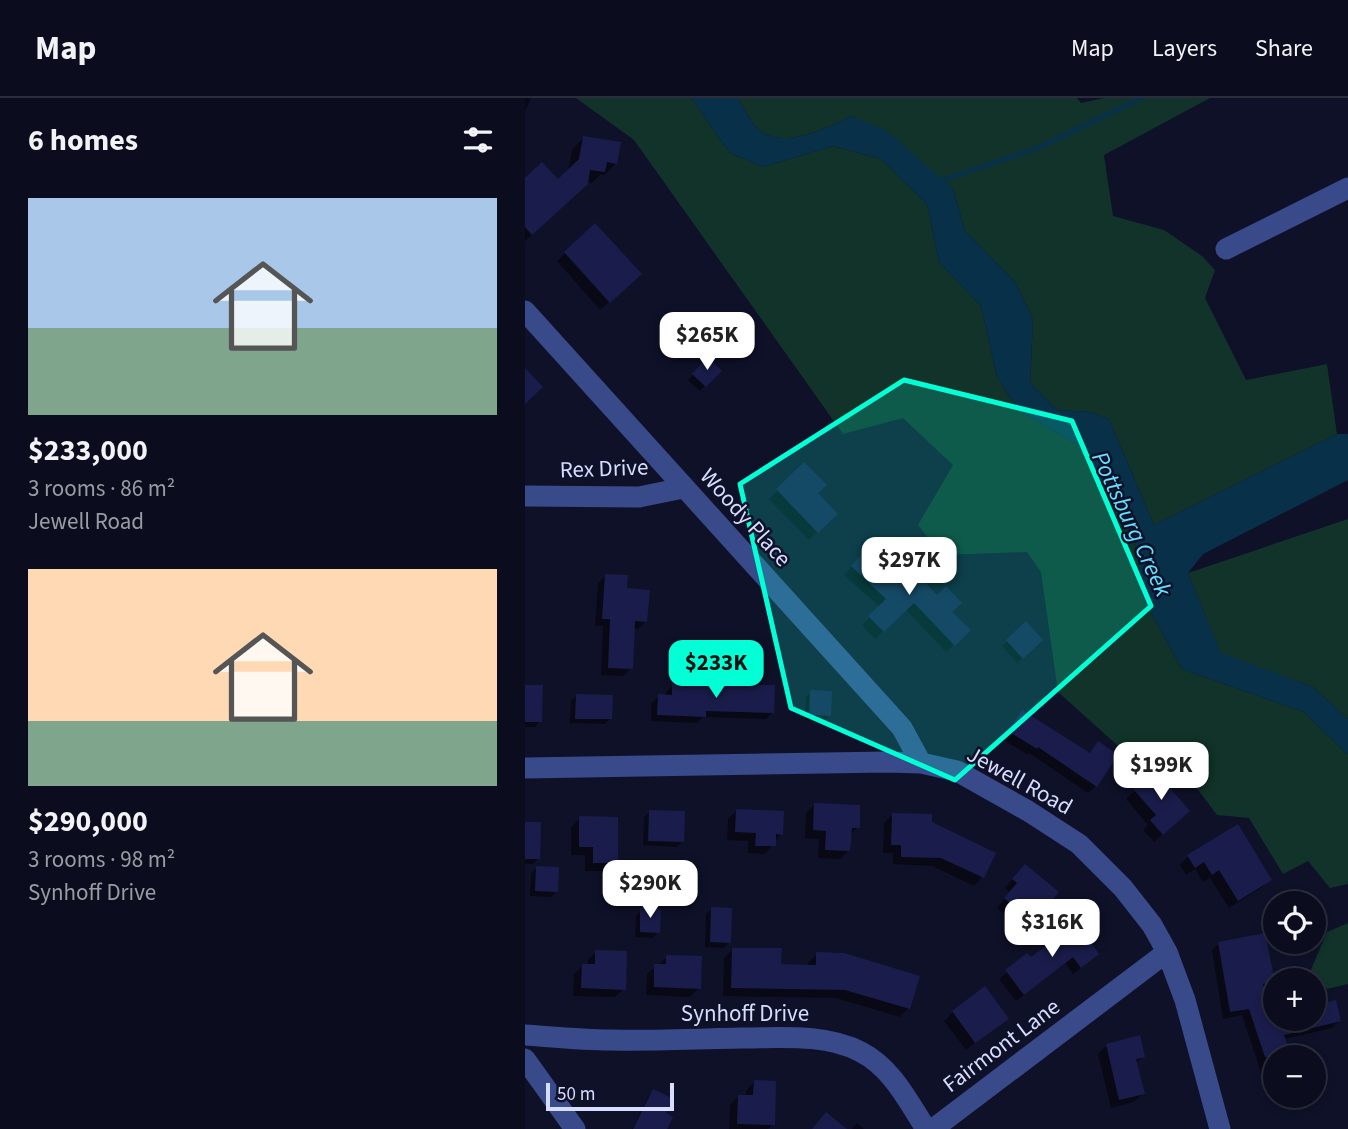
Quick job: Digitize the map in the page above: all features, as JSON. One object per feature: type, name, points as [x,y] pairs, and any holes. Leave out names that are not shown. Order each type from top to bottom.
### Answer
[{"type":"street","points":[[1226,248],[1348,188]]},
{"type":"street","name":"Woody Place","points":[[525,311],[902,728],[921,763]]},
{"type":"street","name":"Rex Drive","points":[[525,496],[639,497],[683,488]]},
{"type":"street","name":"Jewell Road","points":[[525,768],[921,763],[957,771],[1028,811],[1079,844],[1123,888],[1152,925],[1167,952],[1185,1000],[1220,1129]]},
{"type":"street","name":"Fairmont Lane","points":[[933,1129],[1167,952]]},
{"type":"street","name":"Synhoff Drive","points":[[525,1035],[610,1040],[787,1038],[842,1044],[863,1053],[884,1069],[898,1085],[926,1129]]},
{"type":"street","points":[[525,1059],[575,1129]]},
{"type":"highlighted area","points":[[904,380],[1072,421],[1151,606],[955,780],[791,708],[740,484]]},
{"type":"green space","points":[[576,98],[691,98],[730,153],[763,167],[833,146],[881,159],[927,204],[939,262],[981,306],[997,377],[1018,410],[1080,446],[1135,541],[1144,600],[1182,669],[1304,712],[1348,755],[1348,884],[1330,888],[1308,861],[1283,874],[1249,818],[1217,815],[1169,751],[1127,754],[1058,692],[1041,572],[1027,552],[941,555],[918,525],[953,465],[903,418],[843,434],[634,140]]},
{"type":"green space","points":[[738,98],[1077,98],[1081,103],[1104,98],[1210,98],[1104,155],[1113,216],[1164,230],[1202,256],[1215,270],[1205,298],[1246,380],[1327,364],[1337,434],[1154,525],[1109,419],[1090,412],[1057,410],[1030,383],[1033,319],[1015,282],[965,231],[953,189],[852,116],[803,136],[777,138],[765,134],[755,126]]},
{"type":"green space","points":[[1348,519],[1348,719],[1313,687],[1221,654],[1188,573]]},
{"type":"green space","points":[[1348,923],[1348,984],[1327,989],[1326,968],[1312,968],[1318,954],[1326,954],[1327,932]]},
{"type":"water","name":"Pottsburg Creek","points":[[691,98],[738,98],[755,126],[765,134],[777,138],[803,136],[852,116],[887,131],[953,189],[965,231],[1015,282],[1033,319],[1030,383],[1057,410],[1090,412],[1109,419],[1154,525],[1337,434],[1348,434],[1348,480],[1203,554],[1188,573],[1221,653],[1313,687],[1348,719],[1348,755],[1304,712],[1182,669],[1144,600],[1135,541],[1080,446],[1018,410],[997,377],[981,306],[939,262],[927,204],[881,159],[833,146],[763,167],[730,153]]},
{"type":"building","points":[[583,136],[621,142],[617,164],[607,162],[605,172],[590,170],[588,184],[532,235],[525,227],[525,178],[542,162],[558,179],[579,159]]},
{"type":"building","points":[[595,223],[642,274],[610,303],[564,252]]},
{"type":"building","points":[[707,357],[722,371],[706,387],[692,374]]},
{"type":"building","points":[[525,368],[543,387],[525,404]]},
{"type":"building","points":[[804,462],[827,485],[818,493],[838,514],[818,533],[776,489]]},
{"type":"building","points":[[869,546],[906,580],[914,571],[937,595],[946,586],[962,603],[952,612],[971,630],[955,646],[914,603],[884,632],[868,616],[886,599],[851,566]]},
{"type":"building","points":[[605,574],[628,575],[627,588],[650,590],[647,622],[635,621],[633,669],[608,668],[610,619],[602,619]]},
{"type":"building","points":[[1026,621],[1043,640],[1023,659],[1006,640]]},
{"type":"building","points":[[672,684],[775,685],[774,713],[706,711],[706,717],[657,715],[658,694],[672,695]]},
{"type":"building","points":[[525,685],[543,685],[542,722],[525,722]]},
{"type":"building","points":[[810,690],[832,691],[831,716],[809,715]]},
{"type":"building","points":[[576,694],[613,695],[612,719],[575,719]]},
{"type":"building","points":[[1022,710],[1090,753],[1098,741],[1118,755],[1097,787],[1038,747],[1037,749],[1008,731]]},
{"type":"building","points":[[1154,770],[1190,811],[1163,835],[1150,820],[1156,815],[1133,789]]},
{"type":"building","points":[[814,803],[860,805],[860,828],[852,828],[850,851],[825,850],[826,831],[813,830]]},
{"type":"building","points":[[736,809],[784,811],[783,835],[776,834],[776,846],[755,846],[756,833],[735,832]]},
{"type":"building","points":[[649,810],[685,811],[684,842],[648,841]]},
{"type":"building","points":[[892,813],[932,814],[932,822],[996,853],[984,878],[941,858],[901,857],[901,845],[891,845]]},
{"type":"building","points":[[579,816],[618,817],[618,863],[593,863],[593,847],[579,847]]},
{"type":"building","points":[[525,822],[541,822],[540,859],[525,859]]},
{"type":"building","points":[[1238,824],[1272,880],[1238,901],[1219,870],[1212,875],[1204,862],[1195,868],[1187,855]]},
{"type":"building","points":[[1025,864],[1059,892],[1043,911],[1032,902],[1022,913],[1004,898],[1017,883],[1012,879]]},
{"type":"building","points":[[536,866],[559,867],[558,892],[535,891]]},
{"type":"building","points":[[711,907],[732,908],[731,943],[710,942]]},
{"type":"building","points":[[640,908],[661,909],[660,933],[640,932]]},
{"type":"building","points":[[1077,923],[1099,954],[1081,968],[1073,957],[1024,995],[1005,970],[1027,953],[1031,957]]},
{"type":"building","points":[[1263,933],[1263,954],[1269,954],[1272,968],[1263,968],[1263,1031],[1300,1031],[1284,1035],[1288,1045],[1263,1045],[1263,1051],[1249,1009],[1230,1012],[1218,942]]},
{"type":"building","points":[[732,948],[782,948],[781,964],[816,965],[816,952],[844,953],[920,976],[910,1009],[845,990],[731,988]]},
{"type":"building","points":[[595,950],[627,951],[626,990],[581,988],[582,964],[595,964]]},
{"type":"building","points":[[666,955],[702,956],[701,989],[654,987],[654,964],[666,964]]},
{"type":"building","points":[[985,986],[1009,1019],[975,1043],[952,1011]]},
{"type":"building","points":[[1336,1000],[1341,1021],[1326,1025],[1326,1002]]},
{"type":"building","points":[[1140,1035],[1145,1057],[1136,1059],[1145,1094],[1119,1100],[1106,1044]]},
{"type":"building","points":[[754,1080],[776,1081],[775,1125],[737,1124],[738,1095],[753,1095]]},
{"type":"building","points":[[653,1089],[673,1099],[666,1113],[673,1117],[667,1129],[633,1129]]},
{"type":"building","points":[[826,1112],[847,1129],[812,1129]]},
{"type":"waterway","points":[[937,182],[1038,148],[1141,98]]}]
